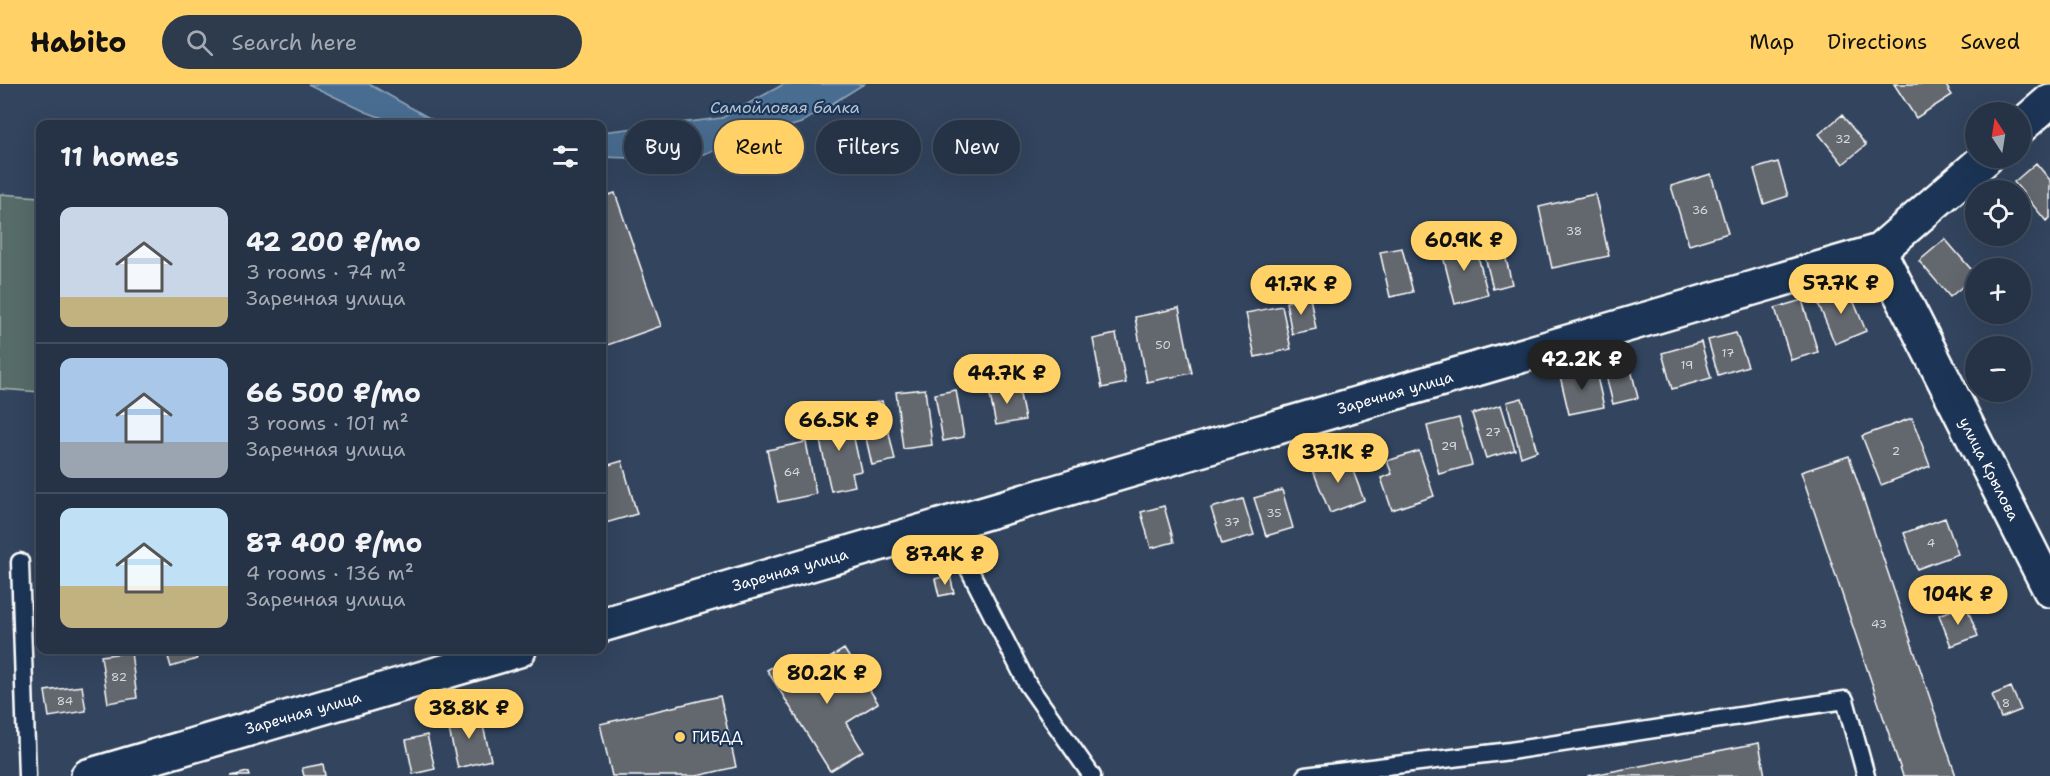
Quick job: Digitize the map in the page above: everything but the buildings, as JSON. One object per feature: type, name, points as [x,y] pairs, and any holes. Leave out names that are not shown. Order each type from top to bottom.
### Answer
[{"type":"street","points":[[2031,117],[2050,101]]},
{"type":"street","name":"Заречная улица","points":[[606,624],[1879,251],[1974,168]]},
{"type":"street","name":"улица Крылова","points":[[1879,251],[2050,590]]},
{"type":"street","name":"Заречная улица","points":[[88,776],[505,654]]},
{"type":"lane","points":[[946,524],[1028,685],[1092,776]]},
{"type":"lane","points":[[20,562],[27,776]]},
{"type":"lane","points":[[1305,776],[1510,751],[1845,700],[1866,776]]},
{"type":"green space","points":[[0,194],[36,197],[36,392],[0,389]]},
{"type":"water","points":[[308,84],[369,84],[433,120],[388,120]]},
{"type":"water","name":"Самойловая балка","points":[[784,84],[864,84],[804,121],[714,120],[714,151],[702,154],[702,120],[722,118]]},
{"type":"water","points":[[624,129],[624,158],[606,157],[606,132]]},
{"type":"place","name":"ГИБДД","points":[[680,737]]}]
